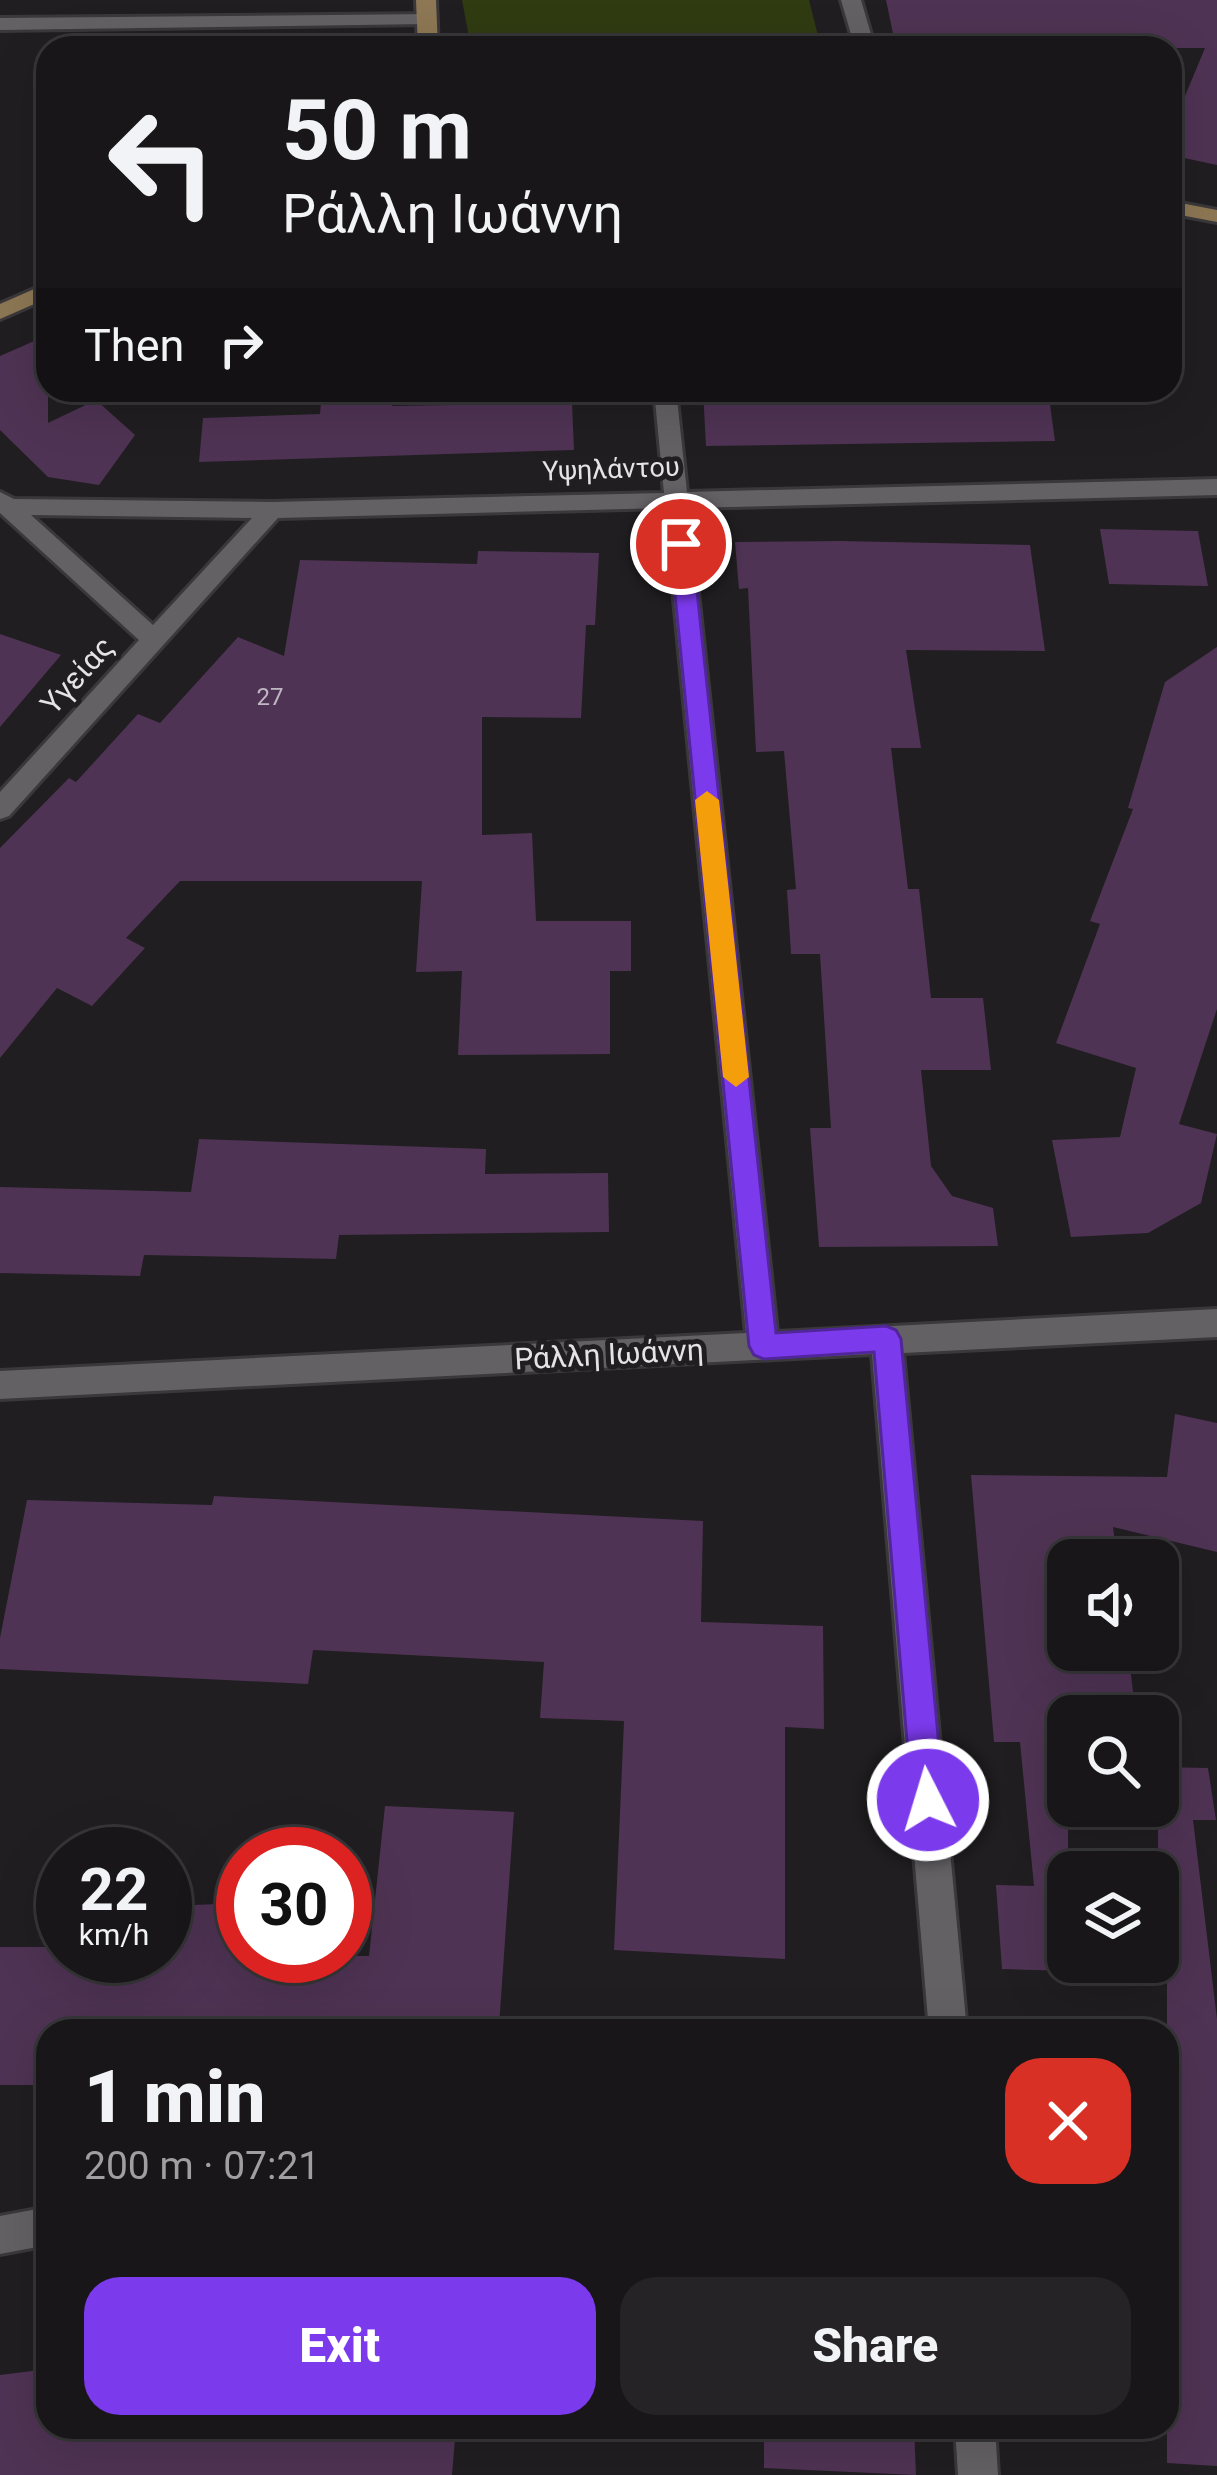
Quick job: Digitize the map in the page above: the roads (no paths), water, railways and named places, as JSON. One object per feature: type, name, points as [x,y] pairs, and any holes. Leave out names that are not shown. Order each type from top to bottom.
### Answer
[{"type":"street","points":[[851,0],[862,36]]},
{"type":"street","points":[[0,24],[427,9]]},
{"type":"street","points":[[1182,210],[1217,216]]},
{"type":"street","points":[[0,312],[36,296]]},
{"type":"street","points":[[666,402],[764,1346]]},
{"type":"street","name":"Υψηλάντου","points":[[4,504],[272,510],[1217,487]]},
{"type":"street","name":"Υγείας","points":[[4,504],[154,640]]},
{"type":"street","name":"Υγείας","points":[[0,809],[272,510]]},
{"type":"street","name":"Ράλλη Ιωάννη","points":[[0,1385],[1217,1323]]},
{"type":"street","points":[[886,1339],[947,2019]]},
{"type":"street","points":[[0,2235],[36,2228]]},
{"type":"street","points":[[976,2439],[978,2475]]}]
